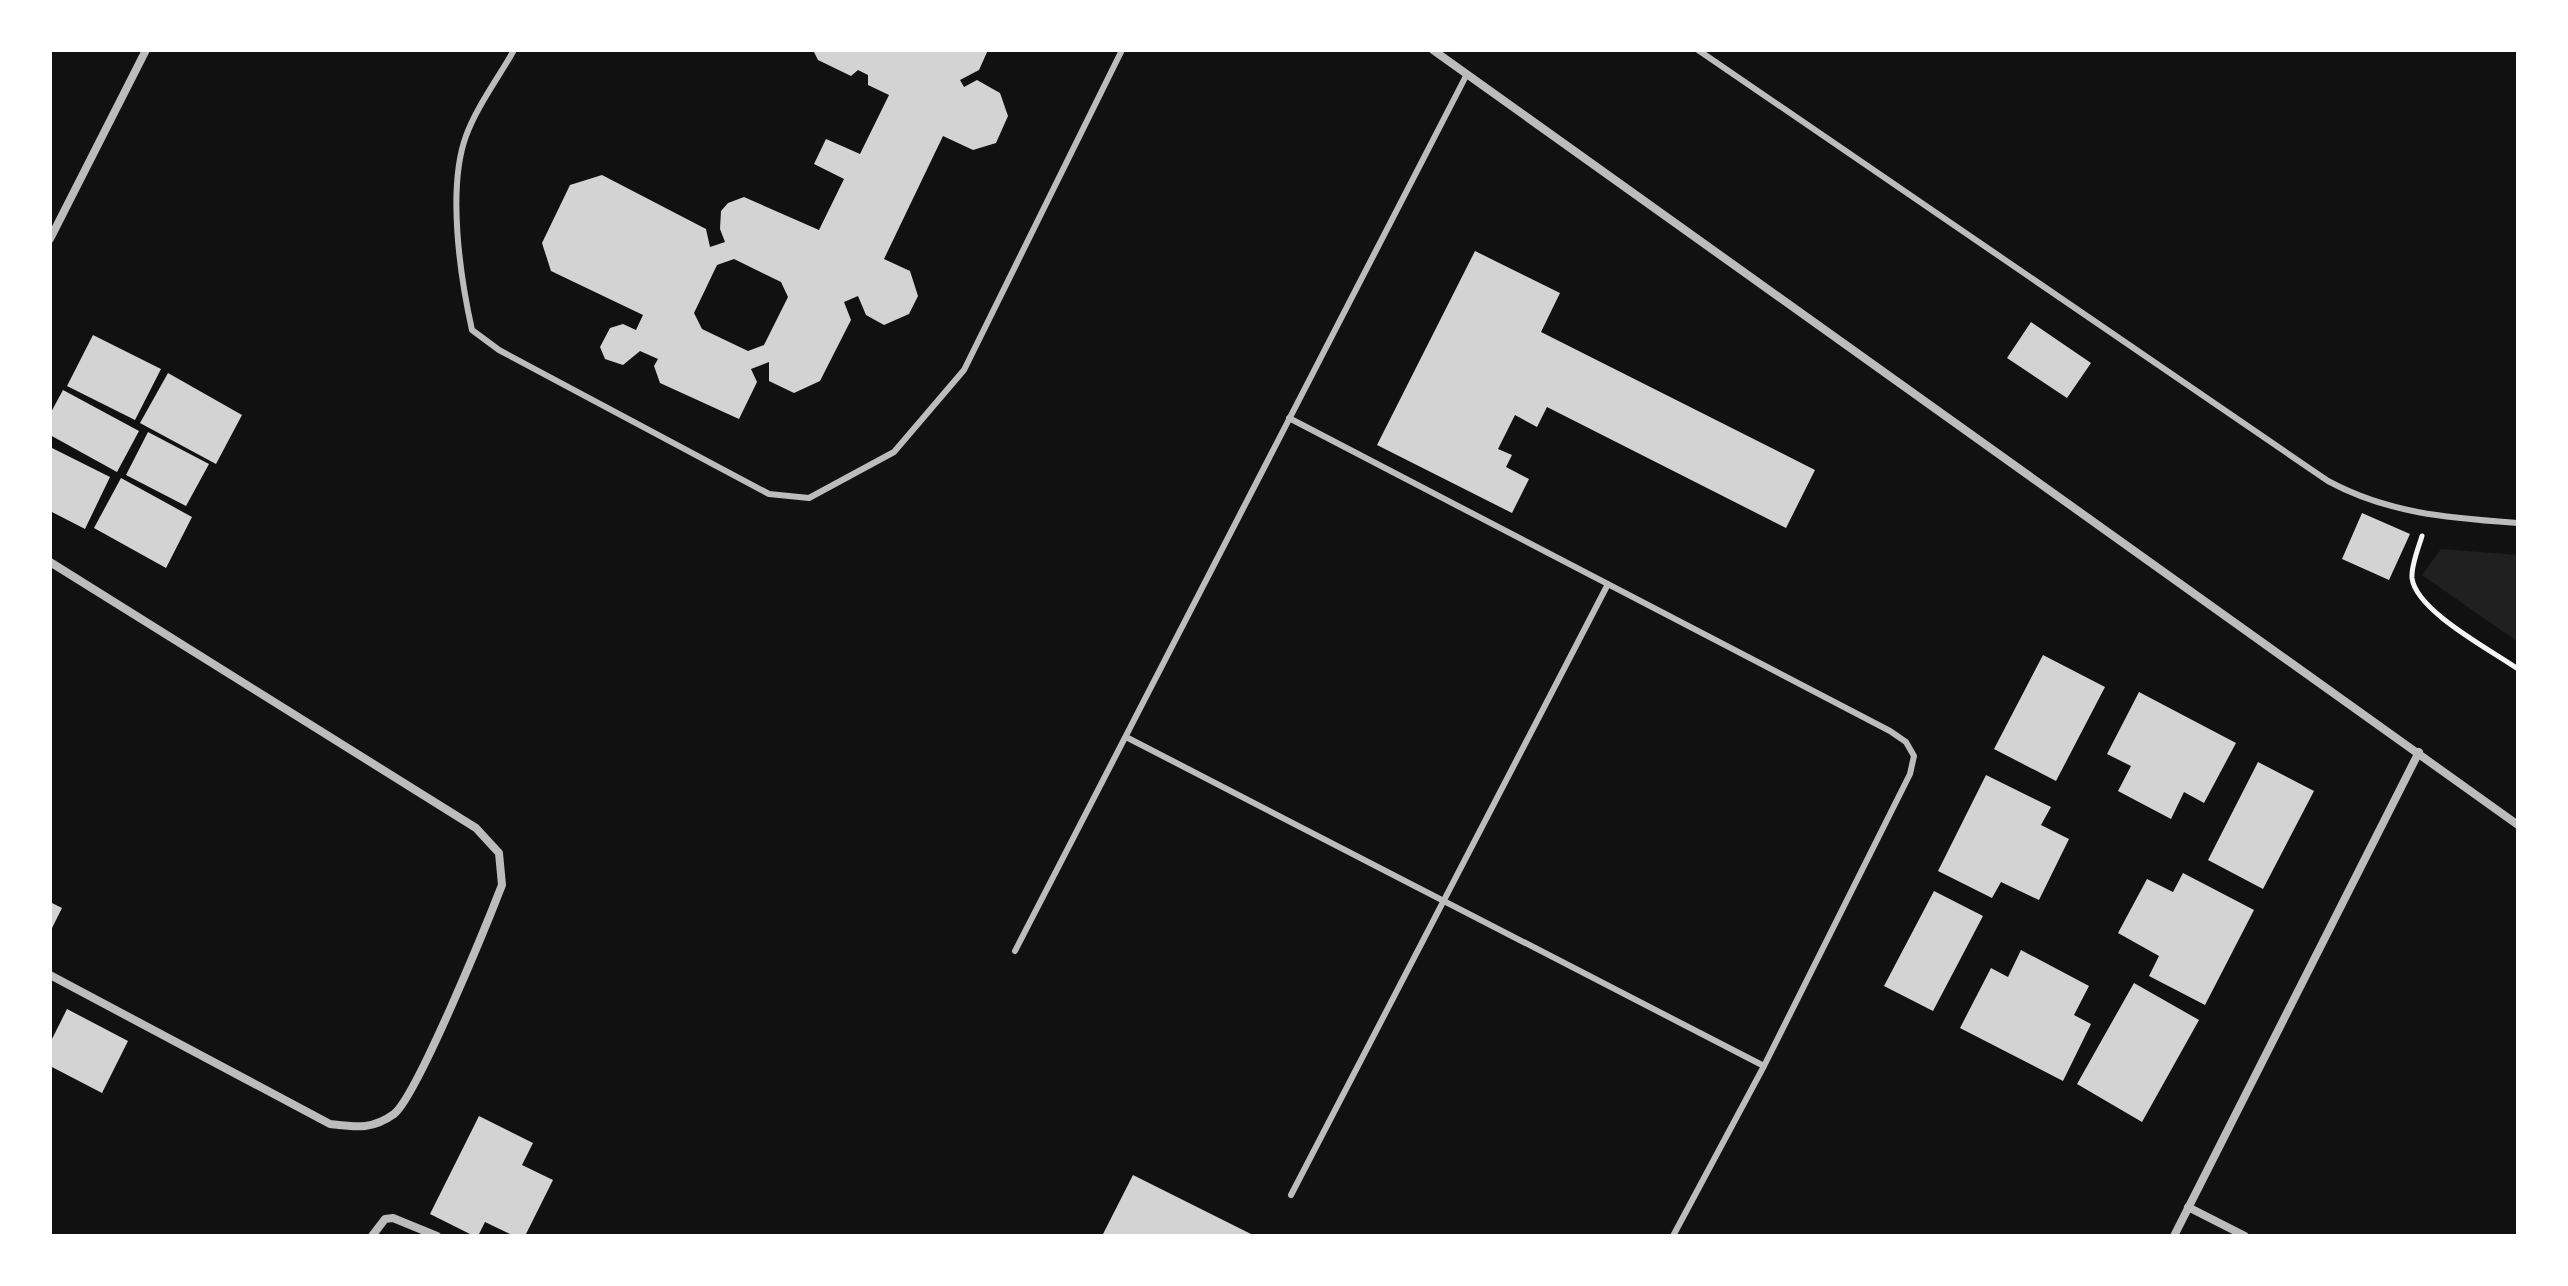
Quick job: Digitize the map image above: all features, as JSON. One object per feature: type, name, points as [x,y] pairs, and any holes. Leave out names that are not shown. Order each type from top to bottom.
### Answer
[{"type":"street","points":[[50,239],[146,50]]},
{"type":"street","points":[[1433,50],[2518,825]]},
{"type":"street","points":[[50,562],[476,828],[499,853],[502,885],[416,1080],[397,1112],[368,1128],[330,1124],[50,975]]},
{"type":"street","points":[[2174,1236],[2419,752]]},
{"type":"street","points":[[2188,1207],[2245,1236]]},
{"type":"street","points":[[372,1236],[385,1219],[393,1218],[437,1236]]},
{"type":"lane","points":[[514,50],[466,135],[457,177],[465,297],[472,330],[499,350],[769,494],[809,498],[894,452],[964,370],[1122,50]]},
{"type":"lane","points":[[1698,50],[2328,481],[2359,498],[2427,516],[2518,523]]},
{"type":"lane","points":[[1015,951],[1467,74]]},
{"type":"lane","points":[[1289,418],[1890,731],[1906,742],[1914,756],[1910,774],[1764,1066],[1673,1236]]},
{"type":"lane","points":[[1291,1195],[1608,584]]},
{"type":"lane","points":[[1126,737],[1764,1066]]},
{"type":"path","points":[[2427,516],[2412,575],[2416,594],[2433,610],[2518,669]]},
{"type":"shaded area","points":[[2441,549],[2518,555],[2518,642],[2422,575]]},
{"type":"building","points":[[813,50],[988,50],[979,70],[960,80],[964,87],[977,80],[1000,93],[1008,116],[996,143],[973,150],[943,136],[884,259],[910,271],[918,296],[909,314],[884,325],[866,315],[858,296],[844,302],[851,320],[820,381],[794,393],[769,381],[769,362],[751,369],[757,382],[739,419],[660,383],[654,366],[658,359],[640,351],[623,365],[605,359],[600,347],[610,328],[623,324],[636,330],[643,315],[551,271],[542,243],[570,185],[602,175],[706,229],[710,247],[725,242],[720,229],[721,211],[728,203],[744,197],[819,230],[844,179],[814,164],[826,139],[860,154],[889,95],[868,85],[868,75],[858,70],[851,76],[818,60]],"holes":[[[734,259],[781,282],[788,297],[764,345],[748,351],[702,329],[694,313],[717,265]]]},
{"type":"building","points":[[1475,251],[1560,293],[1541,332],[1815,470],[1786,528],[1547,407],[1537,427],[1515,415],[1498,449],[1512,455],[1506,467],[1529,479],[1512,513],[1377,445]]},
{"type":"building","points":[[2031,322],[2091,363],[2067,398],[2007,358]]},
{"type":"building","points":[[93,335],[161,369],[135,420],[67,386]]},
{"type":"building","points":[[168,373],[242,415],[216,464],[140,423]]},
{"type":"building","points":[[63,390],[139,431],[117,472],[50,435],[50,414]]},
{"type":"building","points":[[148,432],[209,464],[186,506],[126,475]]},
{"type":"building","points":[[50,447],[110,477],[85,529],[50,511]]},
{"type":"building","points":[[121,478],[192,517],[166,568],[94,528]]},
{"type":"building","points":[[2362,513],[2410,534],[2389,580],[2342,559]]},
{"type":"building","points":[[2043,655],[2105,687],[2056,781],[1994,749]]},
{"type":"building","points":[[2139,692],[2236,743],[2204,803],[2184,792],[2171,819],[2118,791],[2131,766],[2107,754]]},
{"type":"building","points":[[2258,762],[2314,791],[2263,889],[2208,860]]},
{"type":"building","points":[[1986,775],[2051,807],[2041,825],[2069,839],[2039,900],[2001,882],[1992,898],[1938,871]]},
{"type":"building","points":[[2183,873],[2254,910],[2205,1005],[2149,976],[2159,956],[2118,933],[2147,879],[2173,892]]},
{"type":"building","points":[[1934,891],[1983,916],[1933,1011],[1884,986]]},
{"type":"building","points":[[50,902],[62,908],[50,932]]},
{"type":"building","points":[[2021,950],[2089,986],[2074,1015],[2091,1024],[2063,1081],[1960,1028],[1991,968],[2008,977]]},
{"type":"building","points":[[2134,983],[2199,1020],[2142,1122],[2077,1084]]},
{"type":"building","points":[[67,1009],[128,1041],[102,1093],[50,1066],[50,1043]]},
{"type":"building","points":[[479,1116],[533,1143],[522,1165],[553,1180],[525,1236],[514,1236],[485,1222],[478,1236],[474,1236],[430,1214]]},
{"type":"building","points":[[1133,1175],[1255,1236],[1102,1236]]}]
